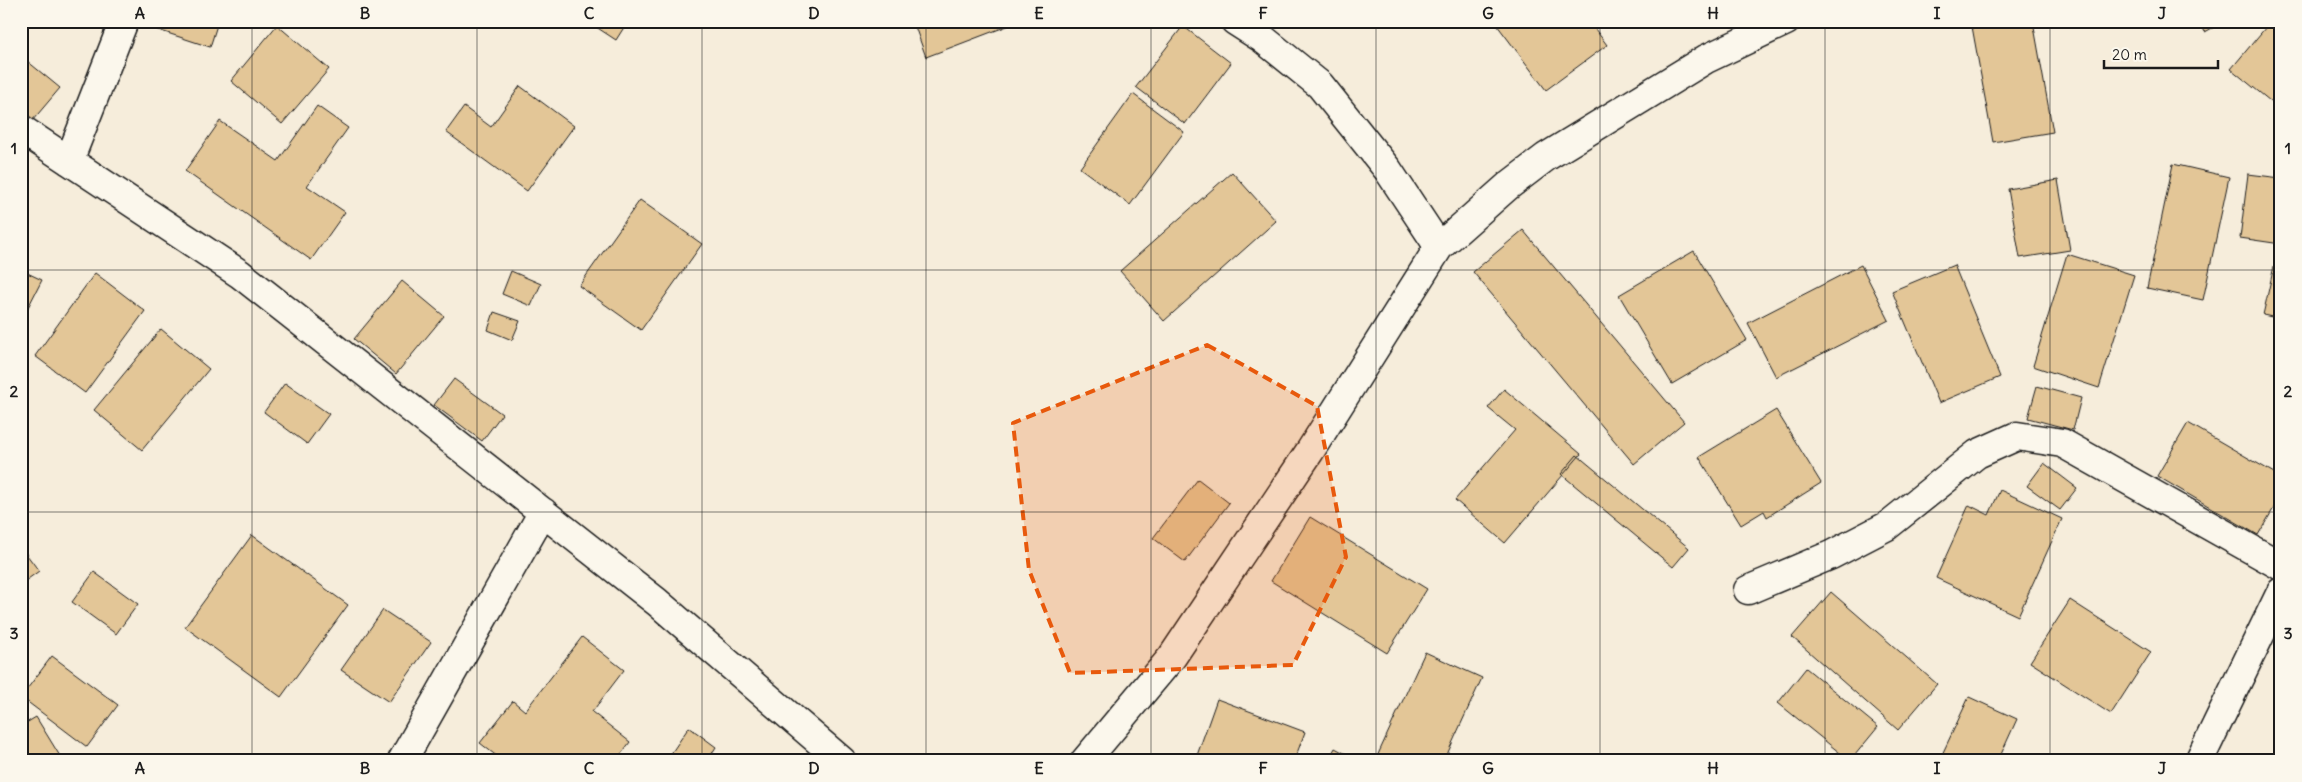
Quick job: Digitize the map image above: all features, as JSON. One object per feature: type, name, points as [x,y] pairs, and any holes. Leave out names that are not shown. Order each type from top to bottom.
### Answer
[{"type":"street","points":[[69,161],[124,21]]},
{"type":"street","points":[[1235,21],[1263,39],[1320,85],[1388,170],[1439,247]]},
{"type":"street","points":[[1085,761],[1172,657],[1310,451],[1439,247],[1508,186],[1546,157],[1706,59],[1786,21]]},
{"type":"street","points":[[21,129],[240,274],[657,602],[842,761]]},
{"type":"street","points":[[1748,590],[1831,555],[1887,526],[1977,454],[2018,436],[2062,443],[2281,566]]},
{"type":"street","points":[[402,761],[543,512]]},
{"type":"street","points":[[2199,761],[2281,592]]},
{"type":"highlighted area","points":[[1207,345],[1317,406],[1346,557],[1293,665],[1070,673],[1029,570],[1013,423]]},
{"type":"building","points":[[151,21],[205,21],[217,25],[210,47],[149,27]]},
{"type":"building","points":[[587,21],[628,21],[616,40]]},
{"type":"building","points":[[913,21],[1009,21],[1010,25],[926,57]]},
{"type":"building","points":[[1494,21],[1589,21],[1607,45],[1546,90]]},
{"type":"building","points":[[1971,21],[2033,21],[2053,132],[1993,142]]},
{"type":"building","points":[[2199,21],[2225,21],[2205,32]]},
{"type":"building","points":[[2271,21],[2281,22],[2281,110],[2231,69]]},
{"type":"building","points":[[277,25],[329,69],[282,124],[231,81]]},
{"type":"building","points":[[1183,26],[1231,63],[1185,124],[1136,87]]},
{"type":"building","points":[[21,56],[60,88],[32,121],[21,112]]},
{"type":"building","points":[[520,86],[574,126],[527,191],[446,132],[464,107],[491,127]]},
{"type":"building","points":[[1133,94],[1184,132],[1130,205],[1080,168]]},
{"type":"building","points":[[317,106],[348,128],[307,186],[345,212],[311,260],[185,171],[220,121],[278,161]]},
{"type":"building","points":[[2173,164],[2229,177],[2203,300],[2147,288]]},
{"type":"building","points":[[1232,172],[1276,221],[1164,321],[1120,271]]},
{"type":"building","points":[[2248,174],[2281,178],[2281,244],[2240,238]]},
{"type":"building","points":[[2058,180],[2070,250],[2020,258],[2008,189]]},
{"type":"building","points":[[640,200],[702,244],[641,330],[579,286]]},
{"type":"building","points":[[1523,230],[1684,422],[1634,464],[1473,272]]},
{"type":"building","points":[[1694,251],[1747,340],[1672,384],[1619,295]]},
{"type":"building","points":[[2067,254],[2134,275],[2099,388],[2033,366]]},
{"type":"building","points":[[1861,265],[1889,320],[1776,377],[1748,323]]},
{"type":"building","points":[[1954,265],[2000,377],[1939,403],[1892,291]]},
{"type":"building","points":[[2274,266],[2281,267],[2281,319],[2263,315]]},
{"type":"building","points":[[21,270],[42,280],[21,321]]},
{"type":"building","points":[[511,271],[541,284],[531,306],[502,294]]},
{"type":"building","points":[[95,273],[145,311],[85,393],[35,356]]},
{"type":"building","points":[[402,281],[444,316],[396,374],[354,339]]},
{"type":"building","points":[[494,312],[520,321],[512,340],[488,330]]},
{"type":"building","points":[[161,329],[209,369],[142,450],[94,410]]},
{"type":"building","points":[[454,379],[502,414],[482,441],[434,405]]},
{"type":"building","points":[[285,383],[329,414],[307,444],[264,412]]},
{"type":"building","points":[[2037,386],[2081,398],[2073,430],[2028,418]]},
{"type":"building","points":[[1504,389],[1581,454],[1505,543],[1455,500],[1515,430],[1488,408]]},
{"type":"building","points":[[1776,410],[1821,483],[1767,517],[1764,511],[1741,525],[1699,457]]},
{"type":"building","points":[[2188,423],[2281,477],[2281,496],[2258,535],[2157,476]]},
{"type":"building","points":[[1577,455],[1689,548],[1673,567],[1561,474]]},
{"type":"building","points":[[2044,463],[2077,488],[2060,510],[2027,486]]},
{"type":"building","points":[[1198,479],[1229,503],[1185,562],[1153,538]]},
{"type":"building","points":[[2000,490],[2062,519],[2018,616],[1936,578],[1969,505],[1989,515]]},
{"type":"building","points":[[1310,517],[1427,589],[1387,653],[1271,581]]},
{"type":"building","points":[[252,535],[348,605],[281,697],[185,627]]},
{"type":"building","points":[[21,547],[39,571],[21,584]]},
{"type":"building","points":[[94,572],[138,604],[116,634],[72,602]]},
{"type":"building","points":[[1831,592],[1937,684],[1898,730],[1792,637]]},
{"type":"building","points":[[2070,600],[2151,652],[2111,714],[2030,662]]},
{"type":"building","points":[[383,610],[431,642],[389,702],[341,670]]},
{"type":"building","points":[[582,637],[624,670],[592,712],[630,742],[616,761],[503,761],[480,743],[513,701],[525,711]]},
{"type":"building","points":[[1425,652],[1482,678],[1444,761],[1375,761]]},
{"type":"building","points":[[52,656],[118,705],[87,747],[21,697]]},
{"type":"building","points":[[1806,668],[1878,727],[1850,761],[1778,703]]},
{"type":"building","points":[[1969,697],[2017,719],[1998,761],[1939,761]]},
{"type":"building","points":[[1217,699],[1305,732],[1294,761],[1195,761]]},
{"type":"building","points":[[36,717],[63,761],[21,761],[21,726]]},
{"type":"building","points":[[689,727],[716,747],[707,761],[666,761]]},
{"type":"building","points":[[1335,748],[1359,761],[1328,761]]}]
